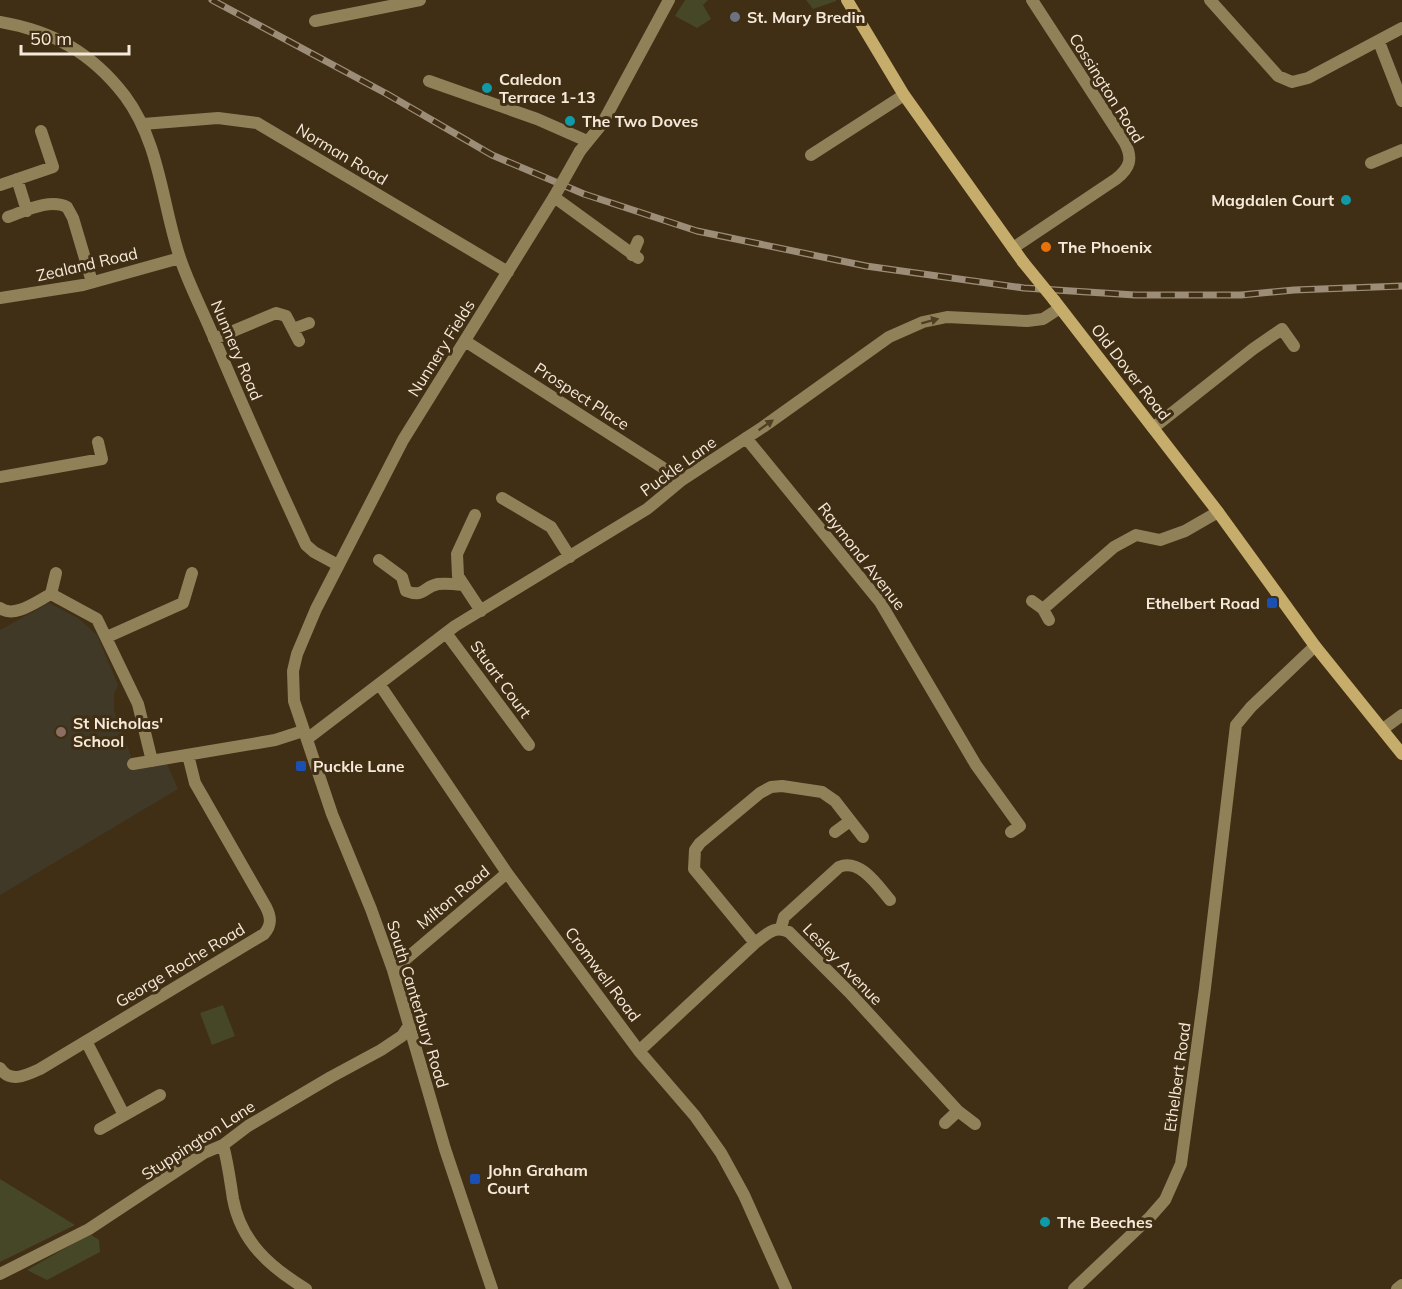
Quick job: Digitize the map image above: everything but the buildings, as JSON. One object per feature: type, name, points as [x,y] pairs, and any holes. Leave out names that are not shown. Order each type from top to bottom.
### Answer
[{"type":"street","points":[[315,21],[420,0]]},
{"type":"street","name":"Nunnery Fields","points":[[305,735],[294,701],[293,671],[297,654],[316,609],[403,440],[584,146],[602,124],[669,0]]},
{"type":"street","name":"Old Dover Road","points":[[847,0],[904,95],[1023,262],[1218,512],[1316,646],[1402,754]]},
{"type":"street","name":"Cossington Road","points":[[1013,248],[1116,179],[1129,167],[1130,162],[1125,143],[1032,0]]},
{"type":"street","points":[[1210,0],[1278,76],[1292,81],[1308,78],[1402,28]]},
{"type":"street","name":"Nunnery Road","points":[[0,22],[44,33],[75,48],[105,73],[124,95],[143,124],[180,258],[229,376],[306,545],[338,565]]},
{"type":"street","points":[[1378,42],[1402,101]]},
{"type":"street","points":[[429,81],[537,119],[584,146]]},
{"type":"street","points":[[811,155],[904,95]]},
{"type":"street","name":"Norman Road","points":[[143,124],[218,118],[257,123],[508,272]]},
{"type":"street","points":[[0,185],[53,167],[41,131]]},
{"type":"street","points":[[1371,163],[1402,150]]},
{"type":"street","points":[[17,179],[27,211]]},
{"type":"street","points":[[554,196],[635,257],[638,241]]},
{"type":"street","points":[[8,217],[57,203],[67,207],[73,218],[92,282]]},
{"type":"street","name":"Zealand Road","points":[[0,298],[92,282],[180,258]]},
{"type":"street","name":"Puckle Lane","points":[[305,735],[380,685],[446,633],[647,509],[682,480],[746,438],[889,337],[923,322],[947,317],[1027,321],[1043,319],[1057,304]]},
{"type":"street","points":[[214,339],[276,313],[286,316],[299,341]]},
{"type":"street","points":[[293,329],[309,322]]},
{"type":"street","points":[[1153,428],[1282,329],[1294,346]]},
{"type":"street","name":"Prospect Place","points":[[465,341],[682,480]]},
{"type":"street","name":"Raymond Avenue","points":[[746,438],[880,602],[972,767],[1020,826],[1011,832]]},
{"type":"street","points":[[0,477],[102,459],[98,442]]},
{"type":"street","points":[[502,498],[550,526],[570,557]]},
{"type":"street","points":[[1032,601],[1046,614],[1114,547],[1136,536],[1160,540],[1185,531],[1218,512]]},
{"type":"street","points":[[475,515],[457,554],[458,576],[481,611]]},
{"type":"street","points":[[379,560],[402,577],[406,591],[415,595],[435,584],[463,585]]},
{"type":"street","points":[[51,594],[56,573]]},
{"type":"street","points":[[107,637],[183,603],[192,573]]},
{"type":"street","points":[[0,608],[4,612],[14,612],[51,594]]},
{"type":"street","points":[[51,594],[97,619],[138,704],[152,761]]},
{"type":"street","name":"Stuart Court","points":[[446,633],[529,746]]},
{"type":"street","name":"Ethelbert Road","points":[[1074,1289],[1158,1208],[1169,1192],[1181,1164],[1205,987],[1236,725],[1316,646]]},
{"type":"street","name":"Cromwell Road","points":[[380,685],[507,873],[639,1051],[695,1116],[720,1153],[744,1195],[786,1289]]},
{"type":"street","points":[[1383,729],[1402,715]]},
{"type":"street","points":[[132,764],[305,735]]},
{"type":"street","name":"South Canterbury Road","points":[[305,735],[332,814],[393,970],[445,1149],[492,1289]]},
{"type":"street","name":"George Roche Road","points":[[0,1068],[10,1077],[28,1075],[264,934],[270,925],[270,916],[266,907],[195,783],[188,755]]},
{"type":"street","points":[[755,943],[694,869],[695,850],[700,843],[760,793],[771,787],[782,786],[822,792],[835,801],[862,837]]},
{"type":"street","points":[[835,832],[850,821]]},
{"type":"street","points":[[781,928],[784,917],[839,867],[846,864],[853,865],[871,878],[890,900]]},
{"type":"street","name":"Milton Road","points":[[393,970],[507,873]]},
{"type":"street","name":"Lesley Avenue","points":[[639,1051],[755,943],[774,929],[781,928],[789,932],[850,993],[958,1111],[975,1124]]},
{"type":"street","name":"Stuppington Lane","points":[[0,1274],[39,1256],[125,1207],[204,1153],[223,1145],[276,1110],[381,1050],[402,1036],[408,1027]]},
{"type":"street","points":[[86,1041],[124,1115]]},
{"type":"street","points":[[100,1129],[160,1095]]},
{"type":"street","points":[[945,1123],[958,1111]]},
{"type":"street","points":[[223,1145],[238,1220],[247,1238],[269,1264],[306,1289]]},
{"type":"shaded area","name":"St Nicholas' School","points":[[49,603],[78,618],[97,635],[118,685],[114,694],[114,711],[134,770],[167,764],[178,789],[0,895],[0,630]]},
{"type":"green space","points":[[685,0],[708,0],[703,5],[711,19],[697,28],[675,16]]},
{"type":"green space","points":[[806,0],[836,0],[836,1],[813,9]]},
{"type":"green space","points":[[223,1005],[235,1036],[212,1045],[200,1013]]},
{"type":"green space","points":[[0,1179],[75,1225],[0,1262]]},
{"type":"green space","points":[[90,1234],[99,1240],[100,1252],[47,1280],[27,1270]]},
{"type":"railway","points":[[212,0],[387,94],[492,155],[584,194],[697,231],[866,266],[1024,288],[1135,295],[1241,295],[1294,290],[1402,286]]},
{"type":"place","name":"St. Mary Bredin","points":[[735,17]]},
{"type":"place","name":"Caledon Terrace 1-13","points":[[487,88]]},
{"type":"place","name":"The Two Doves","points":[[570,121]]},
{"type":"place","name":"Magdalen Court","points":[[1346,200]]},
{"type":"place","name":"The Phoenix","points":[[1046,247]]},
{"type":"place","name":"Ethelbert Road","points":[[1272,603]]},
{"type":"place","name":"St Nicholas' School","points":[[61,732]]},
{"type":"place","name":"Puckle Lane","points":[[301,766]]},
{"type":"place","name":"John Graham Court","points":[[475,1179]]},
{"type":"place","name":"The Beeches","points":[[1045,1222]]}]
